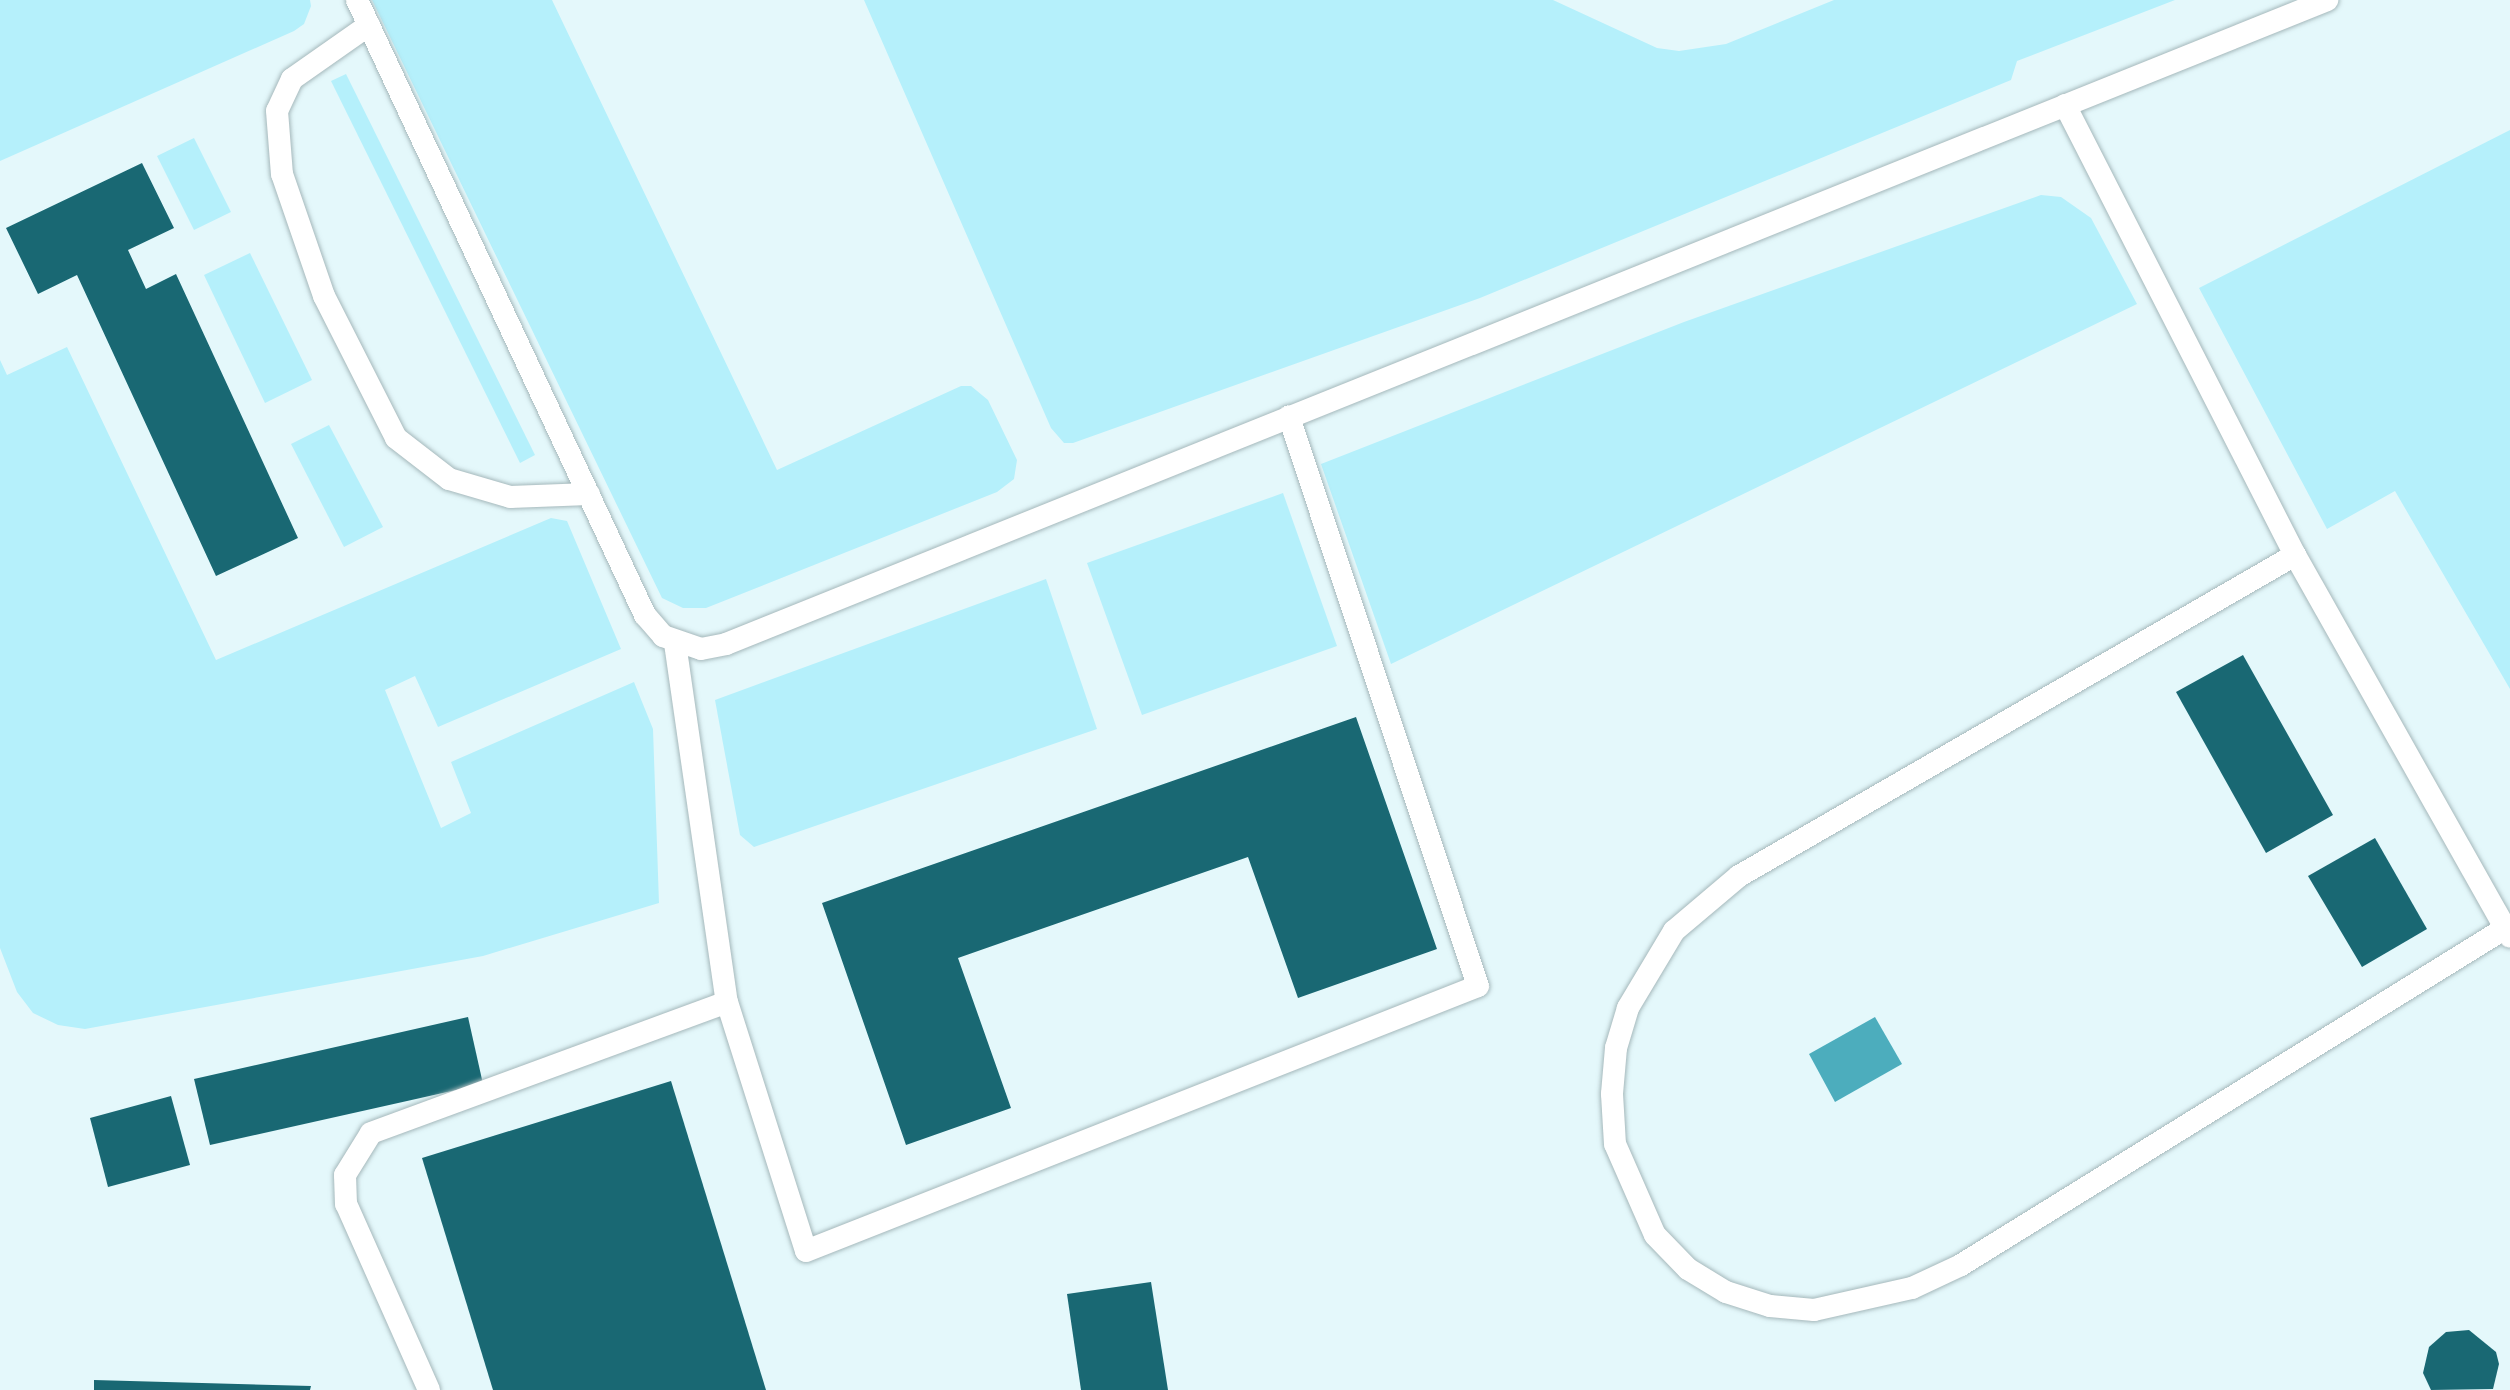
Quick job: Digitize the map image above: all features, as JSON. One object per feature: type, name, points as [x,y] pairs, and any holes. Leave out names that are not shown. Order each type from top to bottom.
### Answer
[{"type":"lane","points":[[357,0],[645,615],[675,643],[701,649],[726,644],[2327,0]]},
{"type":"lane","points":[[369,25],[292,79],[277,111],[282,174],[324,296],[396,438],[449,479],[510,497],[589,494]]},
{"type":"lane","points":[[2065,105],[2295,555],[2507,933],[1961,1265],[1912,1288],[1829,1308],[1770,1306],[1726,1292],[1700,1277],[1655,1235],[1615,1144],[1612,1094],[1616,1048],[1628,1008],[1674,931],[1739,876],[2295,555]]},
{"type":"lane","points":[[675,643],[727,1002],[806,1251],[1478,986],[1289,417]]},
{"type":"lane","points":[[429,1390],[346,1204],[345,1175],[371,1133],[727,1002]]},
{"type":"shaded area","points":[[0,0],[310,0],[311,6],[304,24],[294,31],[0,161]]},
{"type":"shaded area","points":[[372,0],[552,0],[777,470],[961,386],[971,386],[988,400],[1017,460],[1014,479],[997,492],[706,608],[683,608],[662,598]]},
{"type":"shaded area","points":[[864,0],[1553,0],[1657,48],[1679,51],[1726,44],[1834,0],[2175,0],[2017,61],[2011,80],[1480,298],[1073,443],[1064,443],[1051,428]]},
{"type":"shaded area","points":[[346,74],[535,455],[520,463],[331,81]]},
{"type":"shaded area","points":[[2510,130],[2510,689],[2395,491],[2327,529],[2199,288]]},
{"type":"shaded area","points":[[194,138],[231,212],[194,230],[157,156]]},
{"type":"shaded area","points":[[2041,195],[2061,197],[2091,218],[2137,304],[1391,664],[1321,464],[1684,322]]},
{"type":"shaded area","points":[[250,253],[312,380],[265,403],[204,275]]},
{"type":"shaded area","points":[[67,347],[216,660],[551,518],[567,521],[621,649],[438,727],[415,676],[385,690],[441,828],[471,813],[451,762],[634,682],[653,729],[659,903],[483,956],[85,1029],[58,1025],[33,1013],[17,992],[0,948],[0,360],[7,375]]},
{"type":"shaded area","points":[[329,425],[383,527],[344,547],[291,444]]},
{"type":"shaded area","points":[[1283,493],[1337,646],[1142,715],[1087,563]]},
{"type":"shaded area","points":[[1046,579],[1097,729],[754,847],[740,835],[715,700]]},
{"type":"shaded area","points":[[1875,1017],[1902,1064],[1835,1102],[1809,1054]]},
{"type":"building","points":[[142,163],[174,228],[128,250],[146,289],[176,274],[298,538],[216,576],[77,275],[38,294],[6,228]]},
{"type":"building","points":[[2243,655],[2333,815],[2266,853],[2176,692]]},
{"type":"building","points":[[1356,717],[1437,949],[1298,998],[1248,857],[958,958],[1011,1108],[906,1145],[822,903]]},
{"type":"building","points":[[2375,838],[2427,929],[2362,967],[2308,876]]},
{"type":"building","points":[[468,1017],[483,1084],[210,1145],[194,1079]]},
{"type":"building","points":[[671,1081],[766,1390],[493,1390],[422,1158]]},
{"type":"building","points":[[171,1096],[190,1165],[108,1187],[90,1118]]},
{"type":"building","points":[[1151,1282],[1168,1390],[1081,1390],[1067,1294]]},
{"type":"building","points":[[2469,1330],[2496,1352],[2499,1364],[2493,1389],[2431,1390],[2423,1373],[2429,1347],[2446,1332]]},
{"type":"building","points":[[94,1380],[311,1386],[310,1390],[94,1390]]}]
